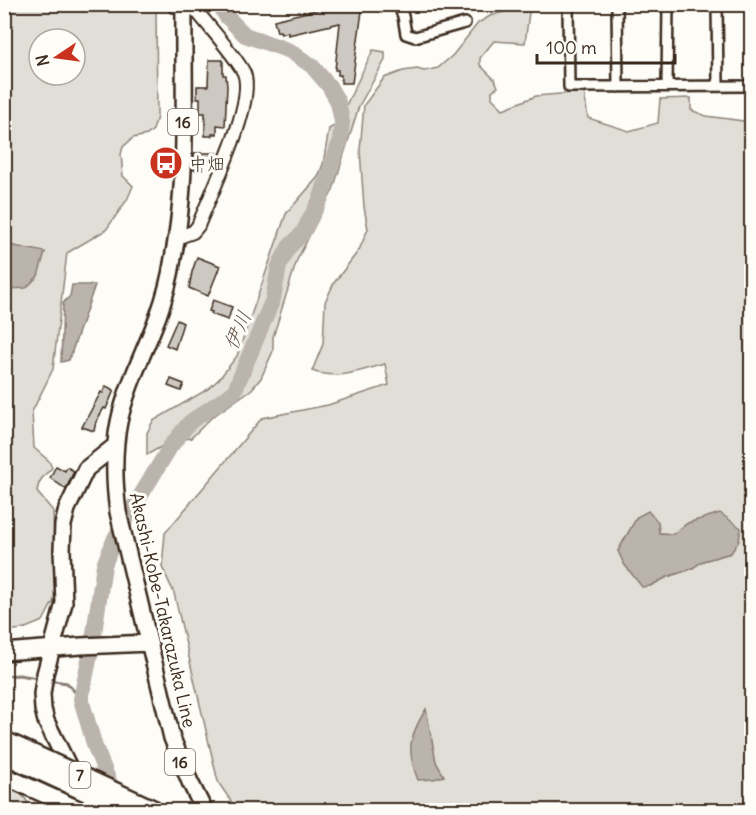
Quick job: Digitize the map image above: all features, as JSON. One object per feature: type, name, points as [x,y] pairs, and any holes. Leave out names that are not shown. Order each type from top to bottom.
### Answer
[{"type":"highway","name":"7","points":[[4,740],[156,810]]},
{"type":"highway","name":"7","points":[[4,755],[124,810]]},
{"type":"highway","points":[[4,776],[80,810]]},
{"type":"main road","name":"Akashi-Kobe-Takarazuka Line","points":[[179,6],[182,208],[168,286],[129,386],[120,417],[115,446],[114,474],[118,512],[126,551],[176,752],[204,810]]},
{"type":"main road","points":[[90,810],[46,721],[42,709],[42,694],[64,603],[62,550],[63,525],[67,509],[86,469],[115,446]]},
{"type":"main road","points":[[4,652],[148,643]]},
{"type":"street","points":[[398,4],[406,34],[415,37],[465,23]]},
{"type":"street","points":[[568,4],[569,87],[752,86]]},
{"type":"street","points":[[617,4],[618,87]]},
{"type":"street","points":[[666,86],[668,4]]},
{"type":"street","points":[[717,4],[718,86]]},
{"type":"street","points":[[176,238],[193,232],[198,226],[241,117],[246,90],[244,73],[196,10],[179,6]]},
{"type":"shaded area","points":[[5,5],[157,5],[157,117],[153,130],[147,135],[133,138],[123,147],[121,154],[123,176],[133,186],[127,200],[106,230],[67,253],[53,369],[32,412],[34,448],[49,461],[52,468],[40,481],[37,492],[53,511],[55,598],[43,621],[23,629],[5,631],[4,280],[9,289],[18,247],[5,244]]},
{"type":"shaded area","points":[[506,5],[530,5],[525,43],[494,41],[480,58],[480,65],[495,80],[498,87],[492,91],[492,98],[503,109],[536,96],[584,92],[588,118],[629,131],[658,123],[660,99],[691,98],[691,110],[706,116],[751,122],[751,810],[237,810],[218,782],[174,593],[162,567],[165,533],[262,418],[328,405],[389,385],[385,364],[340,375],[312,371],[323,344],[325,302],[334,283],[359,250],[368,229],[360,150],[364,105],[384,78],[403,71],[438,68],[453,55],[478,23],[504,12]],"holes":[[[720,514],[731,553],[703,561],[691,569],[667,577],[650,586],[618,551],[637,517],[658,522],[659,533],[673,534],[688,523]],[[412,743],[432,744],[436,762],[444,776]]]},
{"type":"shaded area","points":[[373,50],[385,52],[385,60],[359,106],[333,190],[297,260],[273,337],[273,351],[261,378],[252,389],[211,418],[191,438],[171,441],[147,455],[147,433],[153,421],[208,389],[237,356],[286,214],[318,177],[323,164],[329,129],[337,124]]},
{"type":"shaded area","points":[[4,244],[45,252],[38,276],[26,288],[9,289],[5,280]]},
{"type":"shaded area","points":[[72,285],[95,285],[69,360],[61,362],[63,303],[70,296]]},
{"type":"shaded area","points":[[648,511],[658,522],[659,533],[673,534],[688,523],[720,513],[741,528],[739,541],[731,553],[703,561],[691,569],[667,577],[650,586],[642,587],[624,564],[618,551],[637,517]]},
{"type":"shaded area","points":[[426,709],[436,762],[444,776],[418,780],[412,760],[411,744]]},
{"type":"shaded area","points":[[4,786],[21,795],[31,810],[5,810]]},
{"type":"building","points":[[340,4],[363,4],[352,83],[341,83],[341,75],[338,75],[338,70],[335,70],[340,23],[288,35],[288,32],[281,34],[280,31],[277,32],[274,20]]},
{"type":"building","points":[[209,60],[223,60],[223,75],[226,75],[227,87],[225,126],[217,125],[217,134],[205,136],[205,113],[200,113],[197,86],[208,86]]},
{"type":"building","points":[[194,153],[216,153],[216,161],[202,161],[202,170],[194,170]]},
{"type":"building","points":[[197,257],[220,266],[208,296],[189,288]]},
{"type":"building","points":[[213,300],[232,307],[228,320],[211,314],[212,312],[209,311]]},
{"type":"building","points":[[177,320],[183,323],[175,349],[166,345]]},
{"type":"building","points":[[171,379],[184,384],[181,391],[168,386]]},
{"type":"building","points":[[106,386],[114,390],[106,409],[104,408],[96,422],[94,431],[82,427],[101,392],[103,393]]},
{"type":"building","points":[[56,466],[65,471],[67,467],[74,471],[66,489],[50,478]]},
{"type":"waterway","name":"伊川","points":[[116,798],[95,747],[81,699],[93,640],[104,565],[115,538],[170,447],[190,422],[234,392],[273,299],[279,266],[289,247],[302,234],[320,200],[340,141],[342,122],[338,102],[329,86],[312,66],[290,51],[245,35],[226,16],[219,4]]},
{"type":"waterway","points":[[4,676],[19,675],[38,678]]},
{"type":"waterway","points":[[48,680],[67,683],[81,699]]},
{"type":"place","name":"中畑","points":[[166,163]]}]
